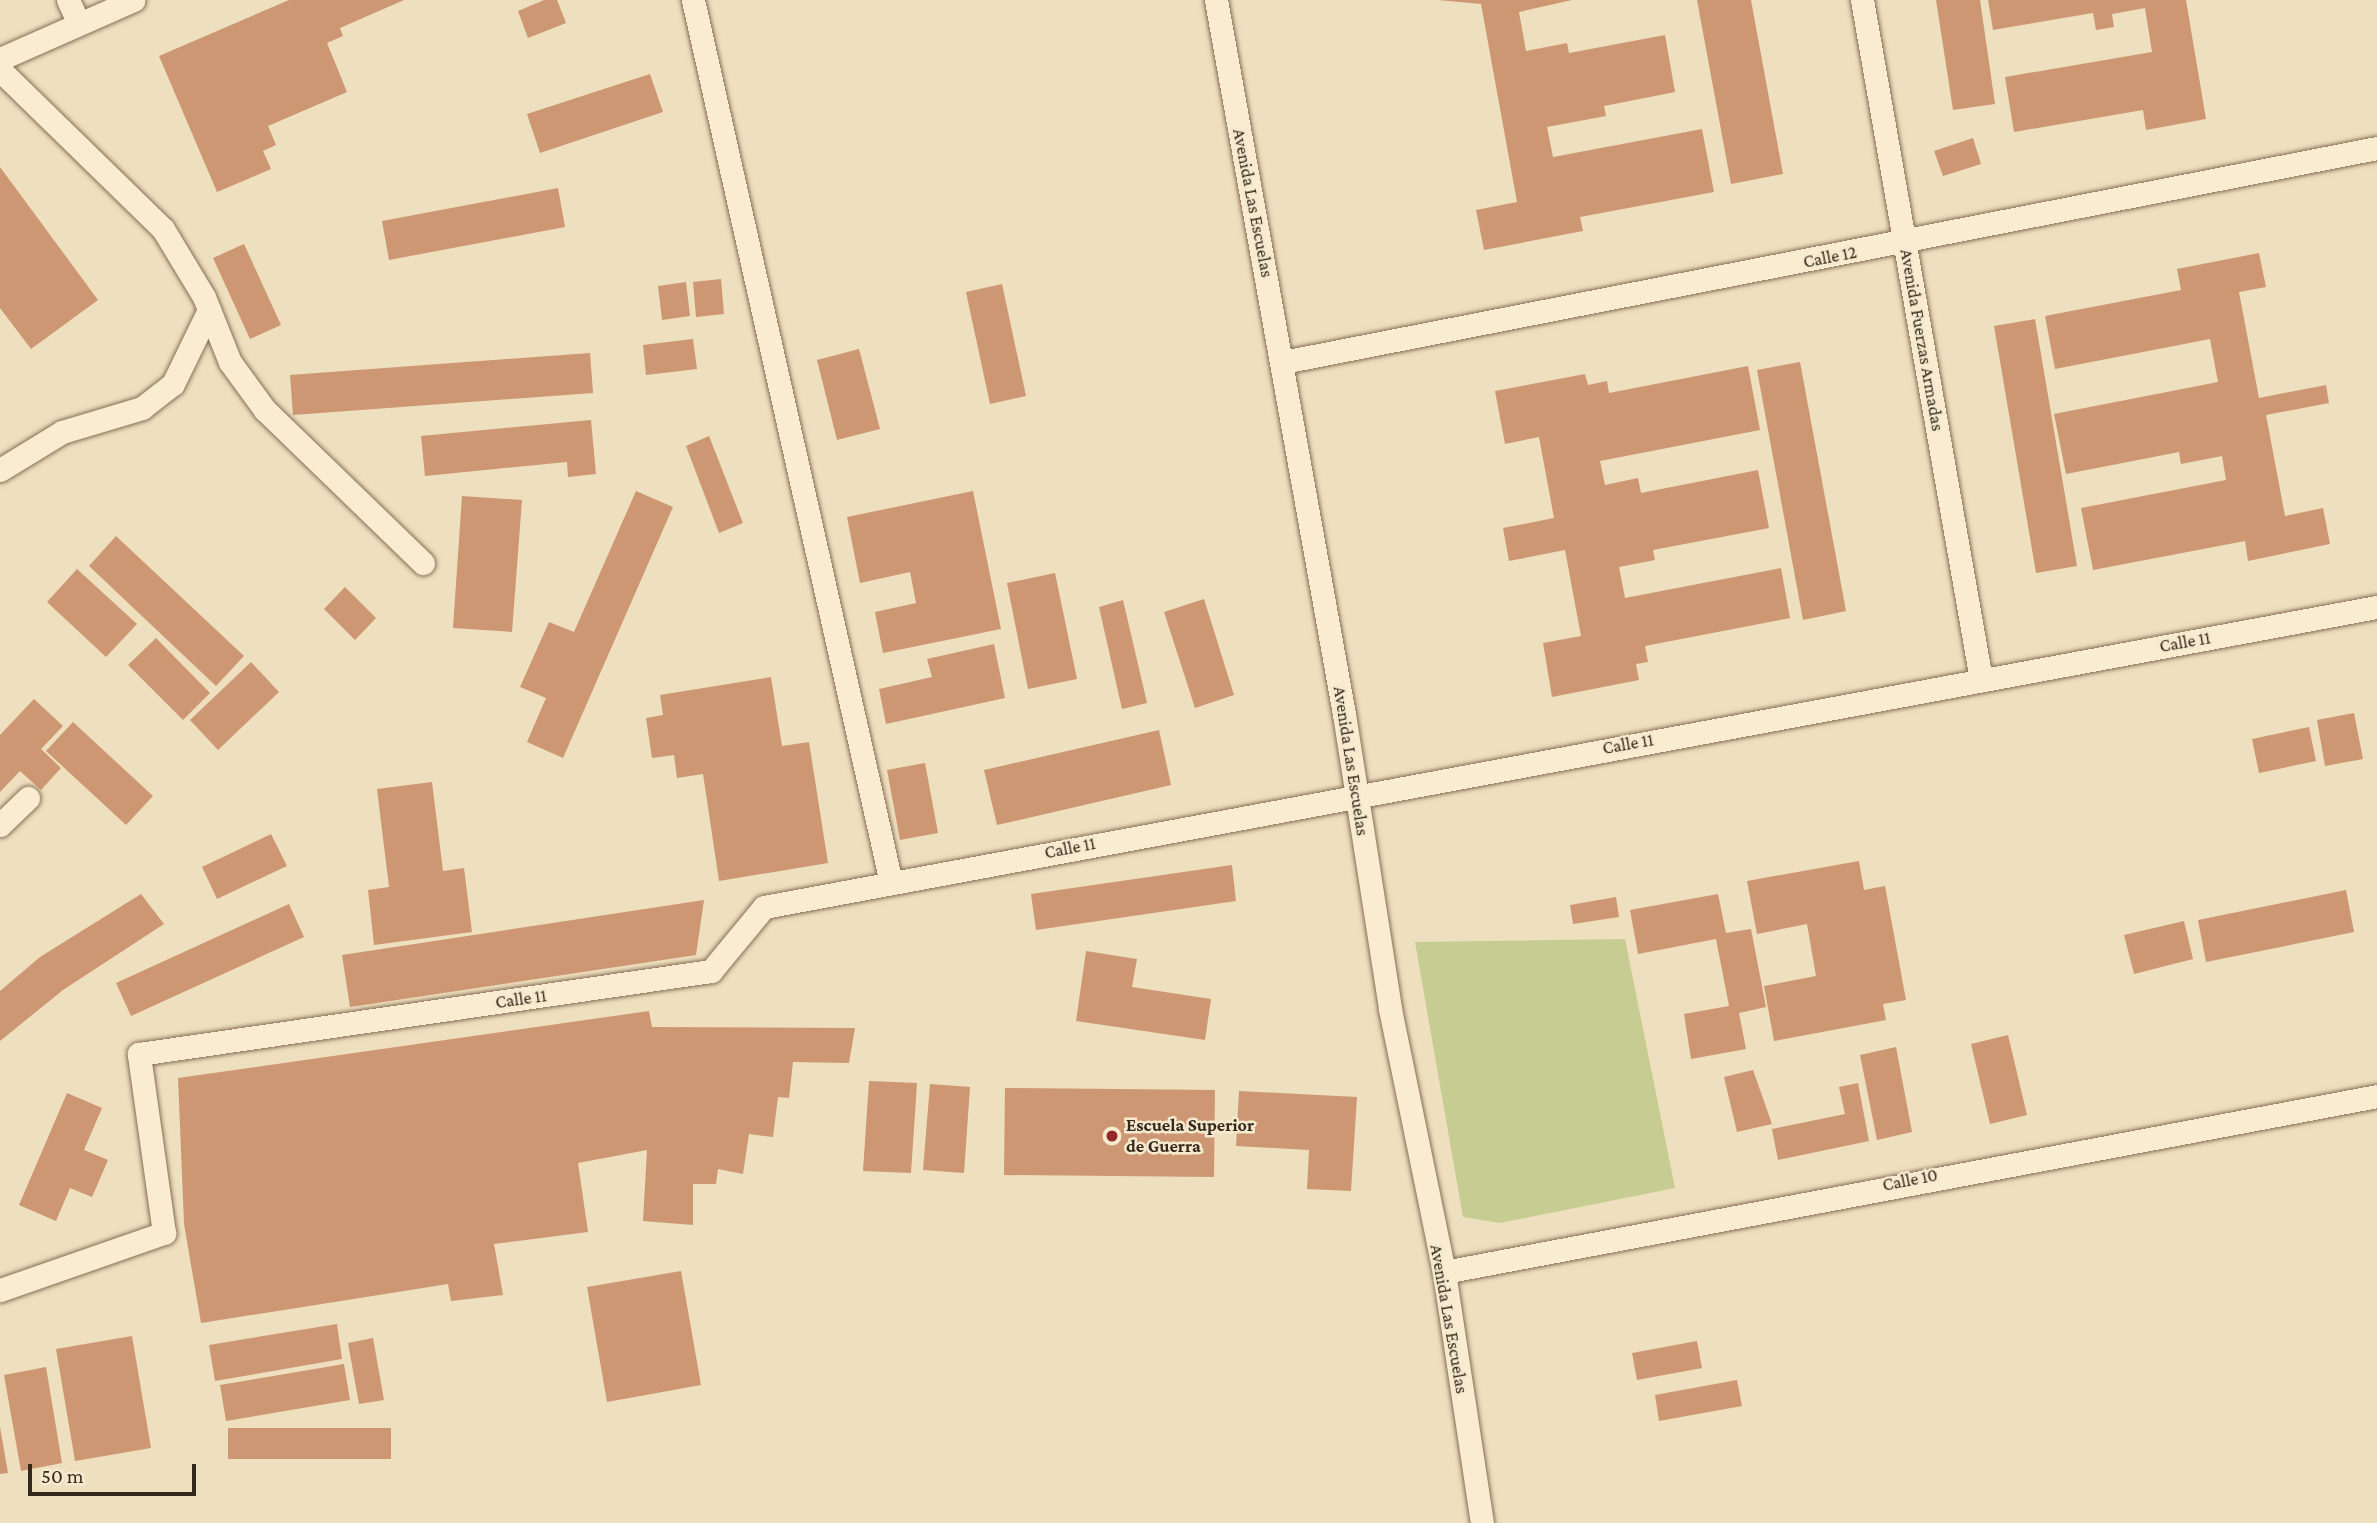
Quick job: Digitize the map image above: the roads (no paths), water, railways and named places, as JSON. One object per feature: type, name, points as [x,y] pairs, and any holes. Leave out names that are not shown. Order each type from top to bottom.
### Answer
[{"type":"street","points":[[68,0],[79,24]]},
{"type":"street","points":[[0,59],[134,0]]},
{"type":"street","points":[[693,0],[891,883]]},
{"type":"street","name":"Avenida Las Escuelas","points":[[1216,0],[1283,362],[1390,1009],[1444,1272],[1482,1523]]},
{"type":"street","name":"Avenida Fuerzas Armadas","points":[[1862,0],[1981,680]]},
{"type":"street","points":[[0,70],[163,229],[209,310],[230,362],[265,410],[423,563]]},
{"type":"street","name":"Calle 12","points":[[1283,362],[2377,148]]},
{"type":"street","points":[[0,470],[62,432],[142,408],[173,384],[209,310]]},
{"type":"street","name":"Calle 11","points":[[0,1290],[164,1233],[139,1054],[711,971],[764,907],[1356,794],[2377,607]]},
{"type":"street","points":[[0,825],[28,798]]},
{"type":"street","name":"Calle 10","points":[[1444,1272],[2377,1096]]},
{"type":"place","name":"Escuela Superior de Guerra","points":[[1112,1136]]}]
